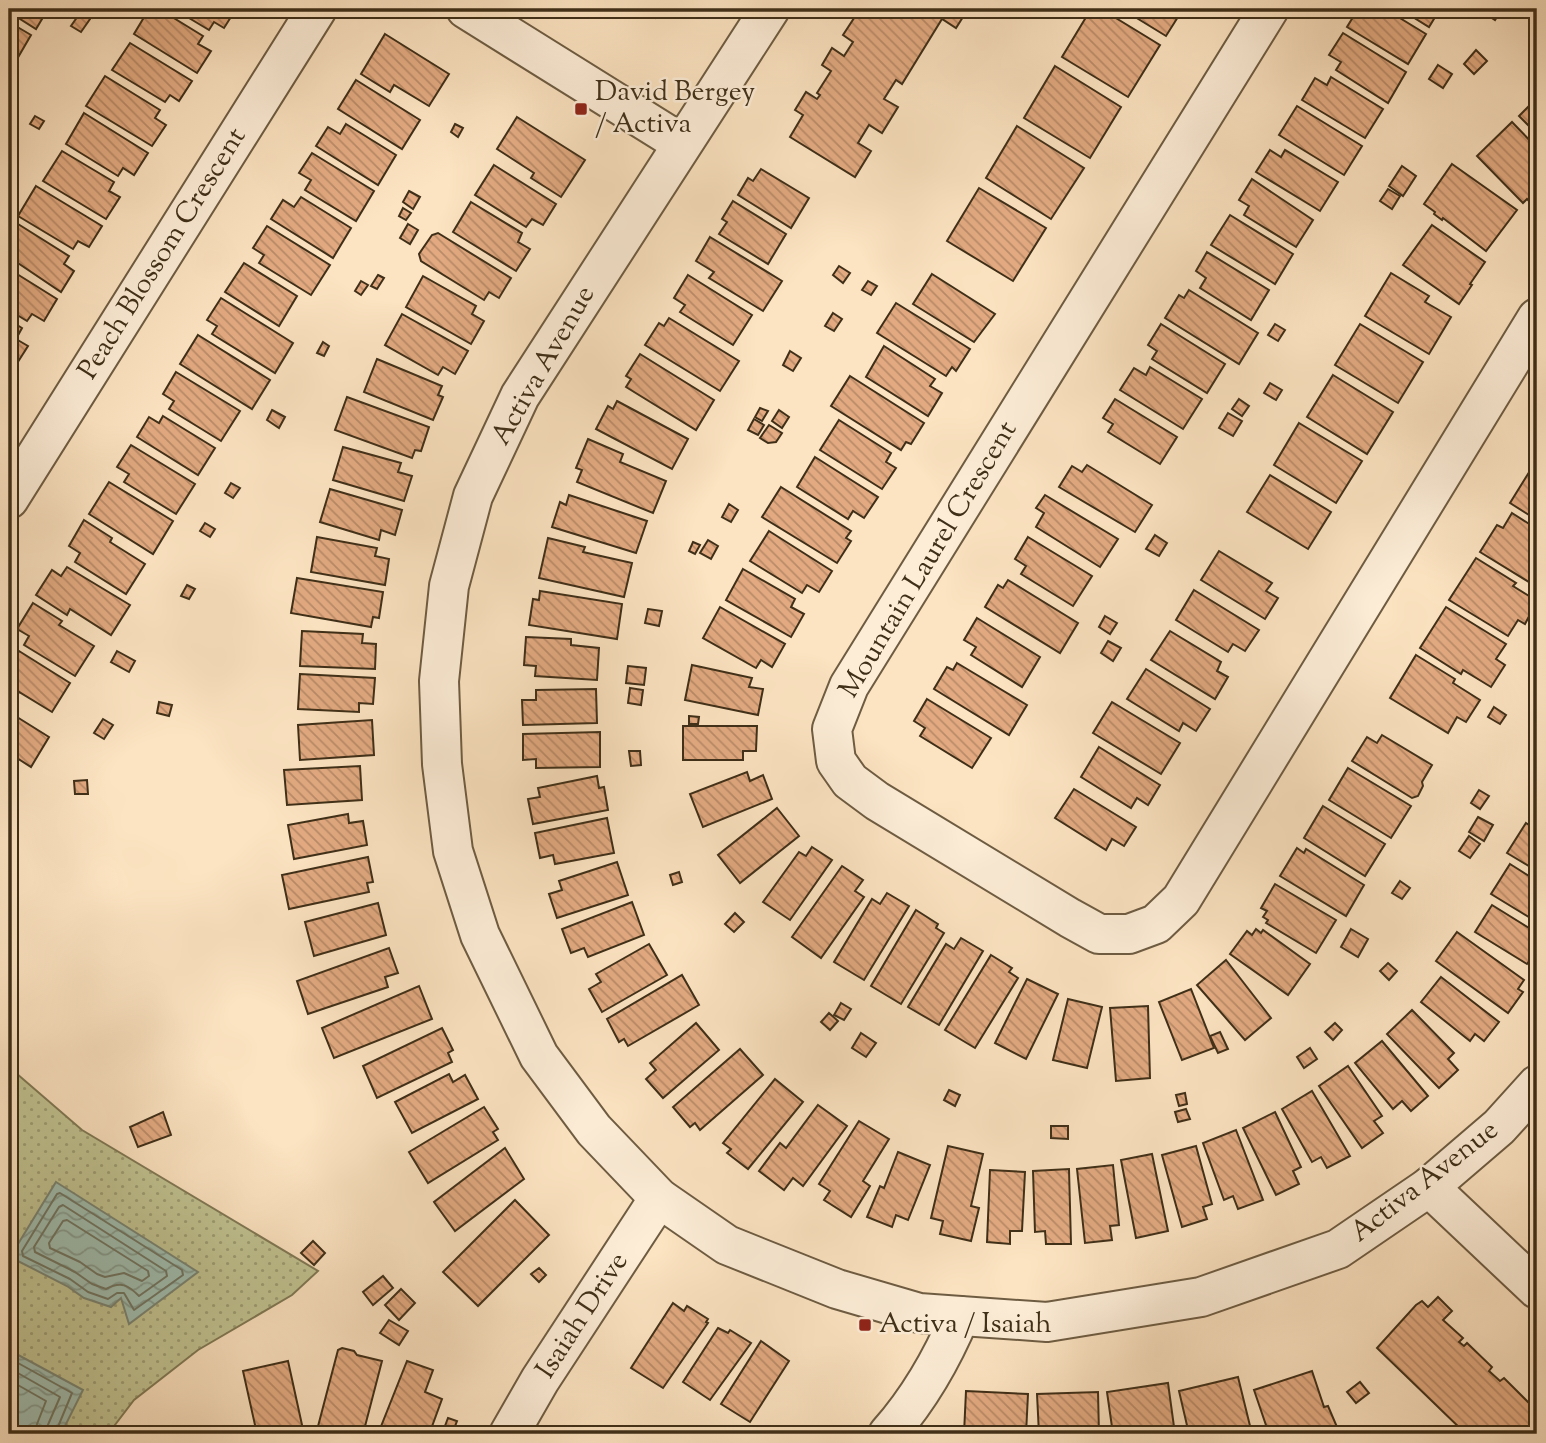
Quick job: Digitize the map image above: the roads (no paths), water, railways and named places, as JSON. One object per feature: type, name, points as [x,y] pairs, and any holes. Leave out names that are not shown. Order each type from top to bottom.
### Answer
[{"type":"street","name":"Peach Blossom Crescent","points":[[9,499],[317,9]]},
{"type":"street","points":[[466,9],[681,143]]},
{"type":"street","name":"Activa Avenue","points":[[770,9],[520,396],[473,496],[449,586],[439,681],[442,764],[453,851],[480,935],[540,1056],[594,1130],[659,1198],[727,1245],[837,1289],[919,1313],[1048,1322],[1201,1297],[1338,1249],[1429,1186],[1499,1127],[1537,1085]]},
{"type":"street","name":"Mountain Laurel Crescent","points":[[1269,9],[849,686],[832,729],[836,761],[850,781],[877,801],[1099,934],[1129,934],[1156,924],[1181,900],[1537,318]]},
{"type":"street","points":[[1429,1186],[1472,1230],[1537,1289]]},
{"type":"street","name":"Isaiah Drive","points":[[509,1434],[540,1380],[659,1198]]},
{"type":"street","points":[[888,1434],[905,1414],[944,1355],[960,1316]]},
{"type":"water","points":[[56,1182],[198,1272],[129,1324],[121,1298],[111,1307],[84,1298],[67,1286],[10,1257]]},
{"type":"water","points":[[9,1350],[83,1390],[61,1434],[9,1434]]},
{"type":"place","name":"David Bergey / Activa","points":[[581,109]]},
{"type":"place","name":"Activa / Isaiah","points":[[865,1325]]}]
